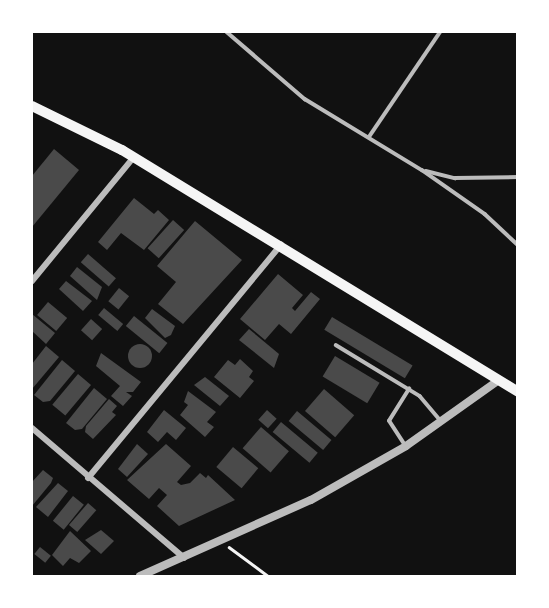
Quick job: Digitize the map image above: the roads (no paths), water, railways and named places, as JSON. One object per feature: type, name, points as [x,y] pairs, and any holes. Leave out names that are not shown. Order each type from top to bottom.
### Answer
[{"type":"main road","points":[[32,106],[134,157],[517,392]]},
{"type":"street","points":[[32,281],[134,157]]},
{"type":"street","points":[[88,478],[281,245]]},
{"type":"street","points":[[141,576],[186,559],[302,505],[406,446],[499,380]]},
{"type":"street","points":[[32,428],[186,559]]},
{"type":"lane","points":[[227,32],[305,99],[422,170],[485,214],[517,245]]},
{"type":"lane","points":[[369,137],[440,32]]},
{"type":"lane","points":[[422,170],[455,178],[517,177]]},
{"type":"lane","points":[[337,345],[409,389],[441,422]]},
{"type":"lane","points":[[406,446],[389,421],[409,389]]}]
